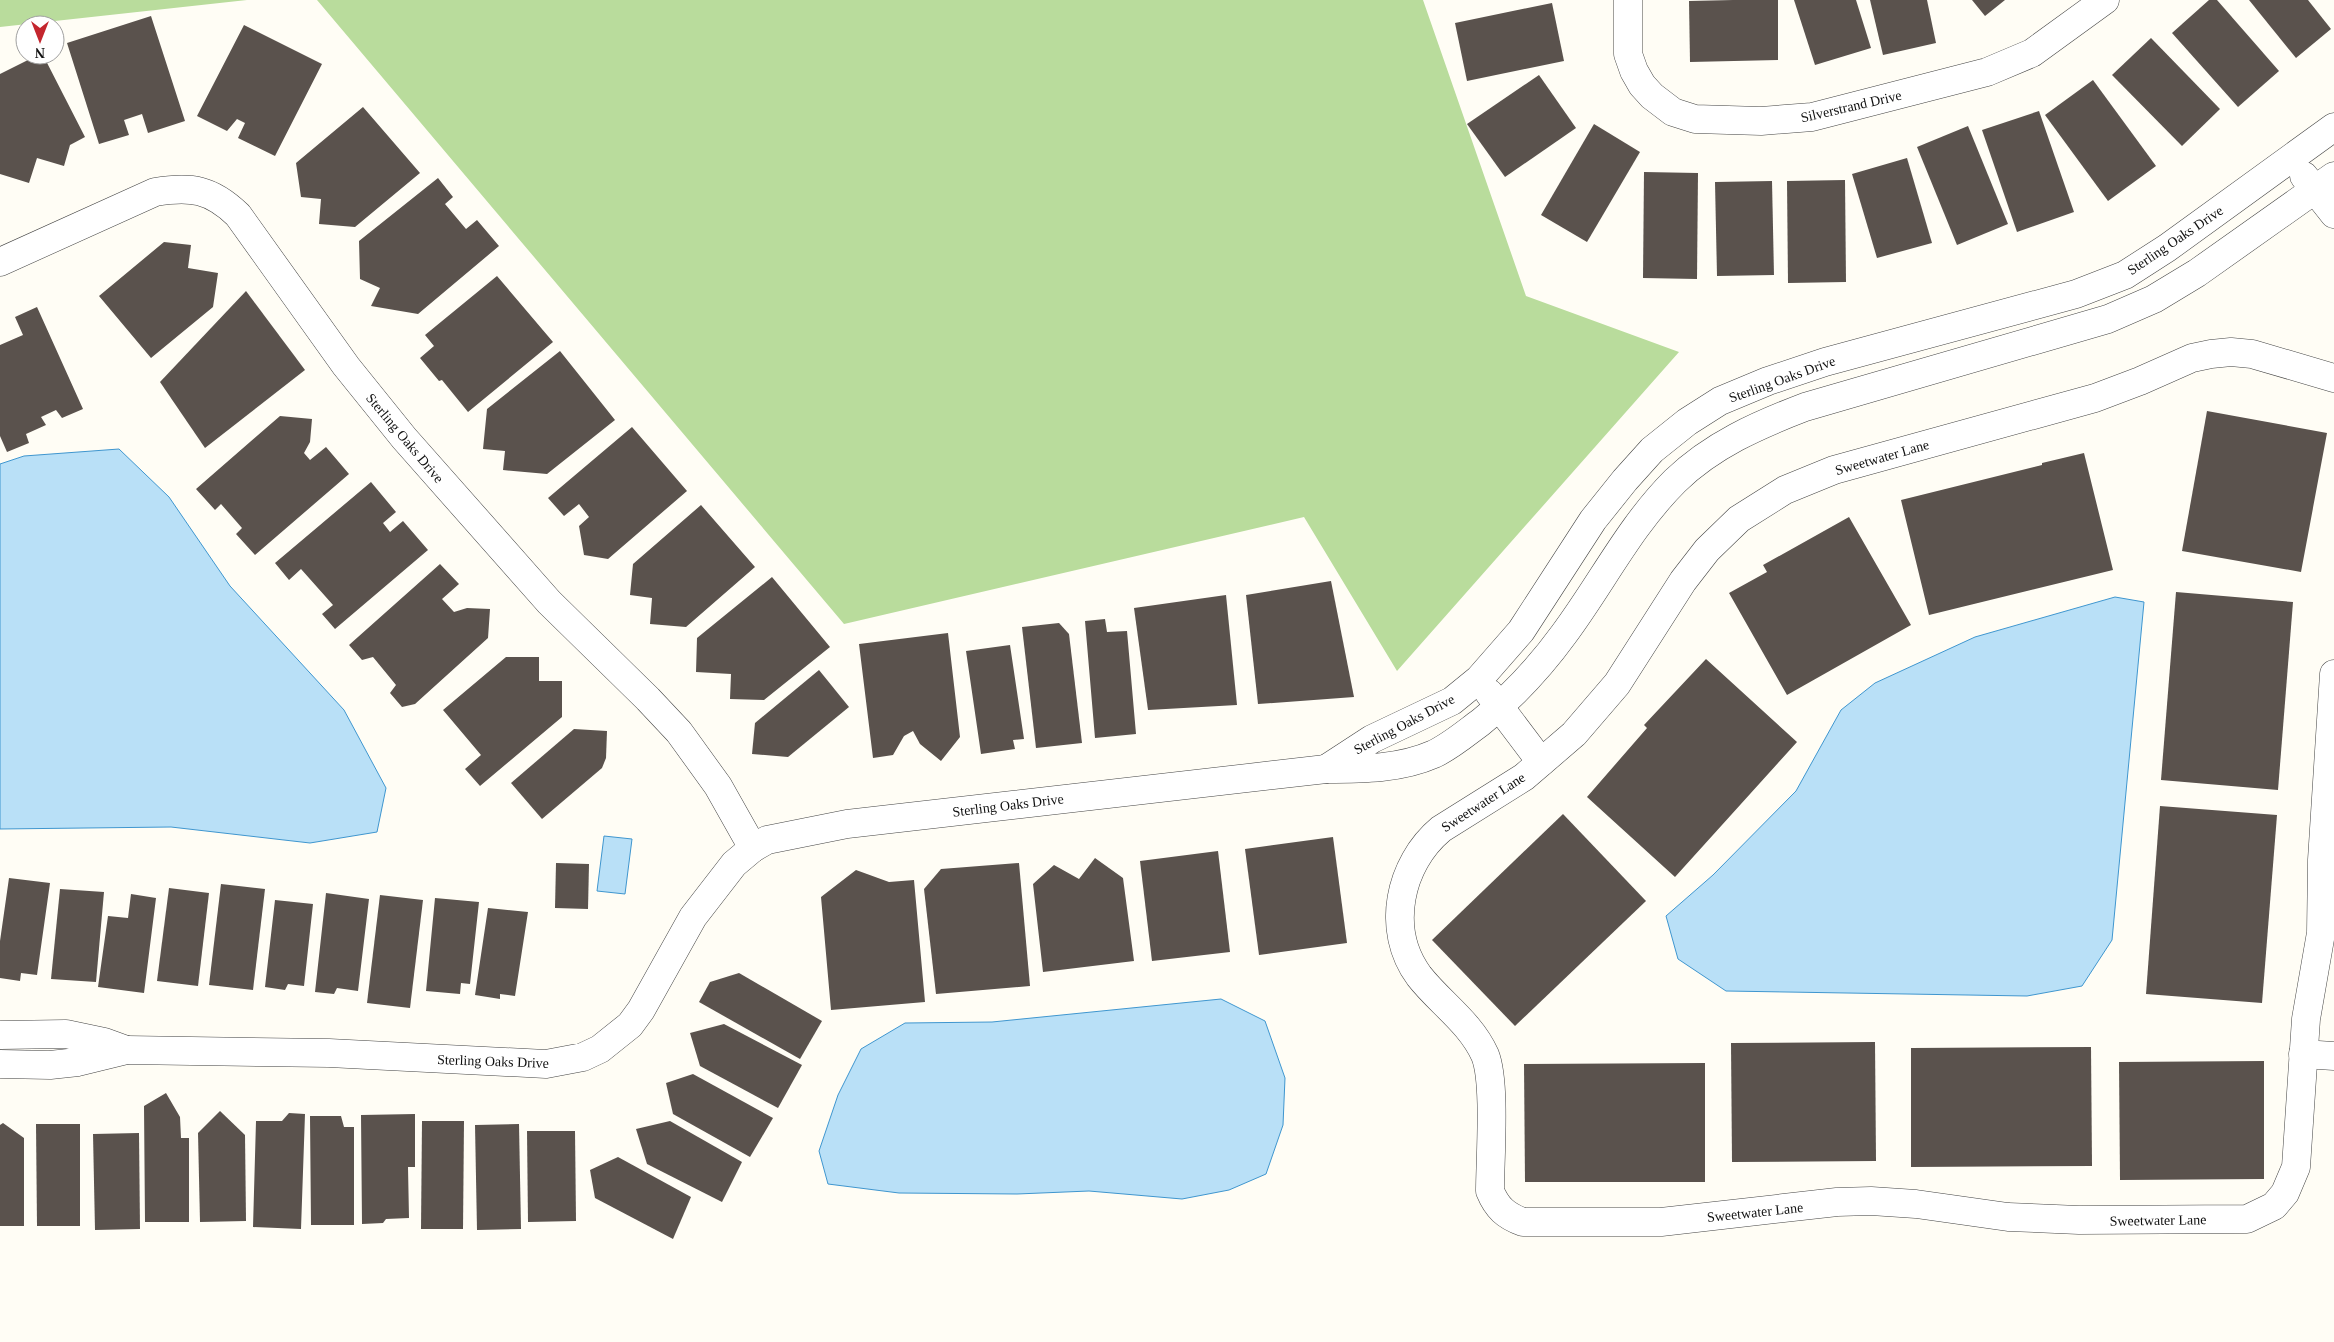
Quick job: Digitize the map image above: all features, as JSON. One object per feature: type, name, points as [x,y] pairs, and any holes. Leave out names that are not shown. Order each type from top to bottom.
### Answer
[{"type":"street","name":"Silverstrand Drive","points":[[1628,0],[1628,54],[1634,71],[1642,85],[1652,96],[1673,112],[1695,118],[1761,121],[1812,118],[1987,72],[2032,53],[2105,0]]},
{"type":"street","name":"Sterling Oaks Drive","points":[[1326,769],[1372,739],[1452,701],[1479,679],[1521,630],[1593,520],[1652,450],[1687,422],[1720,401],[1768,381],[1872,349],[2076,294],[2125,275],[2167,248],[2333,130]]},
{"type":"street","points":[[2291,159],[2324,182],[2334,214]]},
{"type":"street","name":"Sterling Oaks Drive","points":[[0,1064],[50,1065],[78,1062],[127,1050],[329,1053],[546,1064],[583,1057],[600,1050],[630,1025],[641,1010],[693,917],[734,864],[753,848],[772,838],[847,824],[1326,769],[1377,769],[1434,754],[1461,737],[1500,707],[1543,663],[1566,633],[1643,516],[1682,475],[1709,453],[1760,424],[1806,407],[2108,319],[2154,299],[2252,235],[2324,182]]},
{"type":"street","name":"Sterling Oaks Drive","points":[[0,262],[154,192],[180,187],[206,192],[225,202],[238,215],[346,366],[456,500],[549,602],[679,732],[718,786],[753,848]]},
{"type":"street","points":[[1872,349],[1881,385]]},
{"type":"street","name":"Sweetwater Lane","points":[[2334,378],[2252,354],[2231,352],[2192,358],[2095,398],[1834,470],[1785,490],[1739,518],[1707,550],[1683,581],[1617,684],[1574,734],[1524,777],[1428,839],[1411,865],[1402,892],[1399,929],[1409,961],[1419,976],[1471,1031],[1485,1056],[1490,1083],[1490,1191],[1502,1212],[1523,1222],[1662,1222],[1837,1202],[1871,1201],[1916,1204],[2008,1217],[2070,1220],[2247,1219],[2274,1206],[2285,1193],[2296,1167],[2306,1019],[2321,933],[2322,860],[2334,674]]},
{"type":"street","points":[[1479,679],[1541,762]]},
{"type":"street","name":"Sweetwater Lane","points":[[2321,933],[2334,959]]},
{"type":"street","name":"Sterling Oaks Drive","points":[[0,1035],[66,1034],[104,1042],[127,1050]]},
{"type":"street","points":[[2303,1054],[2334,1056]]},
{"type":"green space","points":[[0,0],[247,0],[65,20],[65,15],[15,15],[15,25],[0,27]]},
{"type":"green space","points":[[317,0],[1423,0],[1526,296],[1679,352],[1397,671],[1304,517],[844,624]]},
{"type":"water","points":[[119,449],[169,497],[230,586],[344,710],[386,788],[377,832],[310,843],[171,827],[0,829],[0,464],[24,456]]},
{"type":"water","points":[[2115,597],[2144,602],[2112,940],[2082,986],[2027,996],[1726,991],[1678,959],[1666,916],[1713,875],[1796,791],[1841,710],[1875,683],[1975,637]]},
{"type":"water","points":[[604,836],[632,839],[625,894],[597,891]]},
{"type":"water","points":[[1221,999],[1265,1021],[1285,1078],[1283,1125],[1266,1174],[1229,1190],[1182,1199],[1089,1191],[1017,1194],[899,1193],[828,1184],[819,1151],[838,1095],[861,1049],[905,1023],[992,1022]]},
{"type":"building","points":[[1778,0],[1778,60],[1690,62],[1689,1]]},
{"type":"building","points":[[1794,0],[1856,0],[1871,48],[1815,65]]},
{"type":"building","points":[[1870,0],[1927,0],[1936,43],[1883,55]]},
{"type":"building","points":[[1972,0],[2005,0],[1985,16]]},
{"type":"building","points":[[2209,0],[2217,0],[2279,71],[2238,107],[2172,33]]},
{"type":"building","points":[[2249,0],[2308,0],[2331,29],[2296,58]]},
{"type":"building","points":[[1552,3],[1564,61],[1467,81],[1455,23]]},
{"type":"building","points":[[151,16],[185,121],[148,133],[142,114],[124,120],[129,135],[99,144],[67,43]]},
{"type":"building","points":[[244,25],[322,64],[275,156],[238,138],[245,123],[237,119],[227,131],[197,116]]},
{"type":"building","points":[[2151,38],[2220,109],[2182,146],[2112,75]]},
{"type":"building","points":[[18,65],[48,65],[85,137],[70,145],[64,166],[37,158],[29,183],[0,174],[0,74]]},
{"type":"building","points":[[1539,75],[1576,128],[1505,177],[1467,124]]},
{"type":"building","points":[[2093,80],[2156,166],[2108,201],[2045,115]]},
{"type":"building","points":[[363,107],[420,173],[355,227],[319,224],[321,199],[301,197],[296,163]]},
{"type":"building","points":[[2039,111],[2074,212],[2017,232],[1982,130]]},
{"type":"building","points":[[1594,124],[1640,152],[1587,242],[1541,215]]},
{"type":"building","points":[[1968,126],[2008,224],[1957,245],[1917,147]]},
{"type":"building","points":[[1907,158],[1932,243],[1877,258],[1852,174]]},
{"type":"building","points":[[1644,172],[1698,173],[1697,279],[1643,278]]},
{"type":"building","points":[[438,178],[453,197],[445,204],[466,229],[477,220],[499,246],[418,314],[371,306],[380,288],[360,279],[359,241]]},
{"type":"building","points":[[1845,180],[1846,282],[1788,283],[1787,181]]},
{"type":"building","points":[[1772,181],[1774,275],[1717,276],[1715,182]]},
{"type":"building","points":[[164,242],[191,245],[188,268],[218,273],[213,307],[151,358],[99,296]]},
{"type":"building","points":[[497,276],[553,342],[468,412],[442,380],[439,381],[420,358],[434,346],[425,335]]},
{"type":"building","points":[[246,291],[305,370],[205,448],[160,382]]},
{"type":"building","points":[[37,307],[83,409],[62,418],[56,410],[41,417],[46,425],[26,434],[29,443],[7,452],[0,436],[0,345],[23,335],[15,317]]},
{"type":"building","points":[[560,351],[615,420],[547,474],[503,470],[505,451],[483,449],[487,409]]},
{"type":"building","points":[[2207,411],[2327,433],[2301,572],[2182,551]]},
{"type":"building","points":[[280,416],[312,419],[310,442],[304,453],[310,460],[326,447],[349,474],[255,555],[236,534],[242,528],[221,504],[215,510],[196,489]]},
{"type":"building","points":[[632,427],[687,491],[608,559],[584,555],[579,526],[589,517],[579,504],[564,516],[548,498]]},
{"type":"building","points":[[2084,453],[2113,570],[1929,615],[1901,500]]},
{"type":"building","points":[[371,482],[396,512],[383,523],[390,532],[403,521],[428,550],[335,629],[322,614],[333,605],[301,569],[289,580],[275,563]]},
{"type":"building","points":[[701,505],[755,567],[686,627],[650,624],[652,598],[630,595],[633,564]]},
{"type":"building","points":[[1849,517],[1911,625],[1787,695],[1729,593],[1767,572],[1763,565]]},
{"type":"building","points":[[440,564],[459,584],[442,599],[454,612],[467,608],[490,609],[488,638],[415,704],[402,707],[390,693],[396,685],[373,657],[362,660],[349,645]]},
{"type":"building","points":[[772,577],[830,647],[764,700],[730,699],[731,674],[696,672],[697,638]]},
{"type":"building","points":[[1331,581],[1354,697],[1258,704],[1246,595]]},
{"type":"building","points":[[2176,592],[2293,602],[2278,790],[2161,780]]},
{"type":"building","points":[[1226,595],[1237,705],[1148,710],[1134,608]]},
{"type":"building","points":[[1105,619],[1107,632],[1127,631],[1136,734],[1095,738],[1085,621]]},
{"type":"building","points":[[1059,623],[1069,634],[1082,743],[1036,748],[1022,627]]},
{"type":"building","points":[[948,633],[960,737],[941,761],[920,744],[913,731],[904,736],[893,755],[873,758],[859,644]]},
{"type":"building","points":[[1010,645],[1024,739],[1013,740],[1015,749],[981,754],[966,651]]},
{"type":"building","points":[[506,657],[539,657],[539,681],[562,681],[562,717],[480,786],[465,769],[481,755],[443,710]]},
{"type":"building","points":[[1706,659],[1797,742],[1675,877],[1587,797],[1647,728],[1644,725]]},
{"type":"building","points":[[819,670],[849,707],[788,757],[752,754],[755,723]]},
{"type":"building","points":[[574,729],[607,731],[606,758],[602,768],[542,819],[511,783]]},
{"type":"building","points":[[2160,806],[2277,815],[2262,1003],[2146,994]]},
{"type":"building","points":[[1563,814],[1646,901],[1515,1026],[1432,940]]},
{"type":"building","points":[[1333,837],[1347,943],[1259,955],[1245,849]]},
{"type":"building","points":[[1218,851],[1230,952],[1152,961],[1140,861]]},
{"type":"building","points":[[1095,858],[1123,878],[1134,961],[1043,972],[1033,884],[1054,865],[1079,879]]},
{"type":"building","points":[[556,863],[589,864],[588,909],[555,908]]},
{"type":"building","points":[[1019,863],[1030,986],[936,994],[924,889],[941,869]]},
{"type":"building","points":[[856,870],[889,882],[914,880],[925,1002],[831,1010],[821,897]]},
{"type":"building","points":[[9,878],[50,883],[37,975],[21,973],[20,981],[0,978],[0,941]]},
{"type":"building","points":[[221,884],[265,889],[253,990],[209,985]]},
{"type":"building","points":[[169,888],[209,893],[198,986],[157,981]]},
{"type":"building","points":[[60,889],[104,892],[96,982],[51,979]]},
{"type":"building","points":[[326,893],[369,899],[358,991],[337,988],[334,994],[315,992]]},
{"type":"building","points":[[131,894],[156,898],[144,993],[98,987],[108,916],[128,918]]},
{"type":"building","points":[[380,895],[423,900],[410,1008],[367,1003]]},
{"type":"building","points":[[435,898],[479,902],[470,984],[461,983],[460,994],[426,991]]},
{"type":"building","points":[[275,900],[313,904],[304,986],[288,984],[285,990],[265,987]]},
{"type":"building","points":[[488,908],[528,912],[515,996],[500,994],[500,999],[475,995]]},
{"type":"building","points":[[739,973],[822,1021],[800,1059],[699,1002],[710,982]]},
{"type":"building","points":[[724,1024],[802,1065],[778,1108],[700,1066],[690,1033]]},
{"type":"building","points":[[1875,1042],[1876,1161],[1732,1162],[1731,1043]]},
{"type":"building","points":[[2091,1047],[2092,1166],[1911,1167],[1911,1048]]},
{"type":"building","points":[[2264,1061],[2264,1179],[2120,1180],[2119,1062]]},
{"type":"building","points":[[1705,1063],[1705,1182],[1525,1182],[1524,1064]]},
{"type":"building","points":[[693,1074],[773,1118],[750,1157],[673,1114],[666,1083]]},
{"type":"building","points":[[166,1093],[180,1117],[181,1138],[189,1138],[189,1222],[145,1222],[144,1106]]},
{"type":"building","points":[[220,1111],[245,1135],[246,1221],[200,1222],[198,1133]]},
{"type":"building","points":[[289,1113],[305,1114],[301,1229],[253,1227],[256,1121],[282,1121]]},
{"type":"building","points":[[415,1114],[415,1167],[408,1167],[409,1218],[386,1219],[383,1223],[362,1224],[361,1115]]},
{"type":"building","points":[[310,1116],[341,1116],[344,1127],[354,1127],[354,1225],[311,1225]]},
{"type":"building","points":[[422,1121],[464,1121],[463,1229],[421,1229]]},
{"type":"building","points":[[670,1121],[742,1162],[722,1202],[647,1164],[636,1129]]},
{"type":"building","points":[[3,1123],[24,1138],[24,1226],[0,1226],[0,1125]]},
{"type":"building","points":[[36,1124],[80,1124],[80,1226],[37,1226]]},
{"type":"building","points":[[519,1124],[521,1229],[477,1230],[475,1125]]},
{"type":"building","points":[[527,1131],[575,1131],[576,1221],[528,1222]]},
{"type":"building","points":[[139,1133],[140,1229],[95,1230],[93,1134]]},
{"type":"building","points":[[618,1157],[691,1197],[673,1239],[595,1198],[590,1170]]}]
